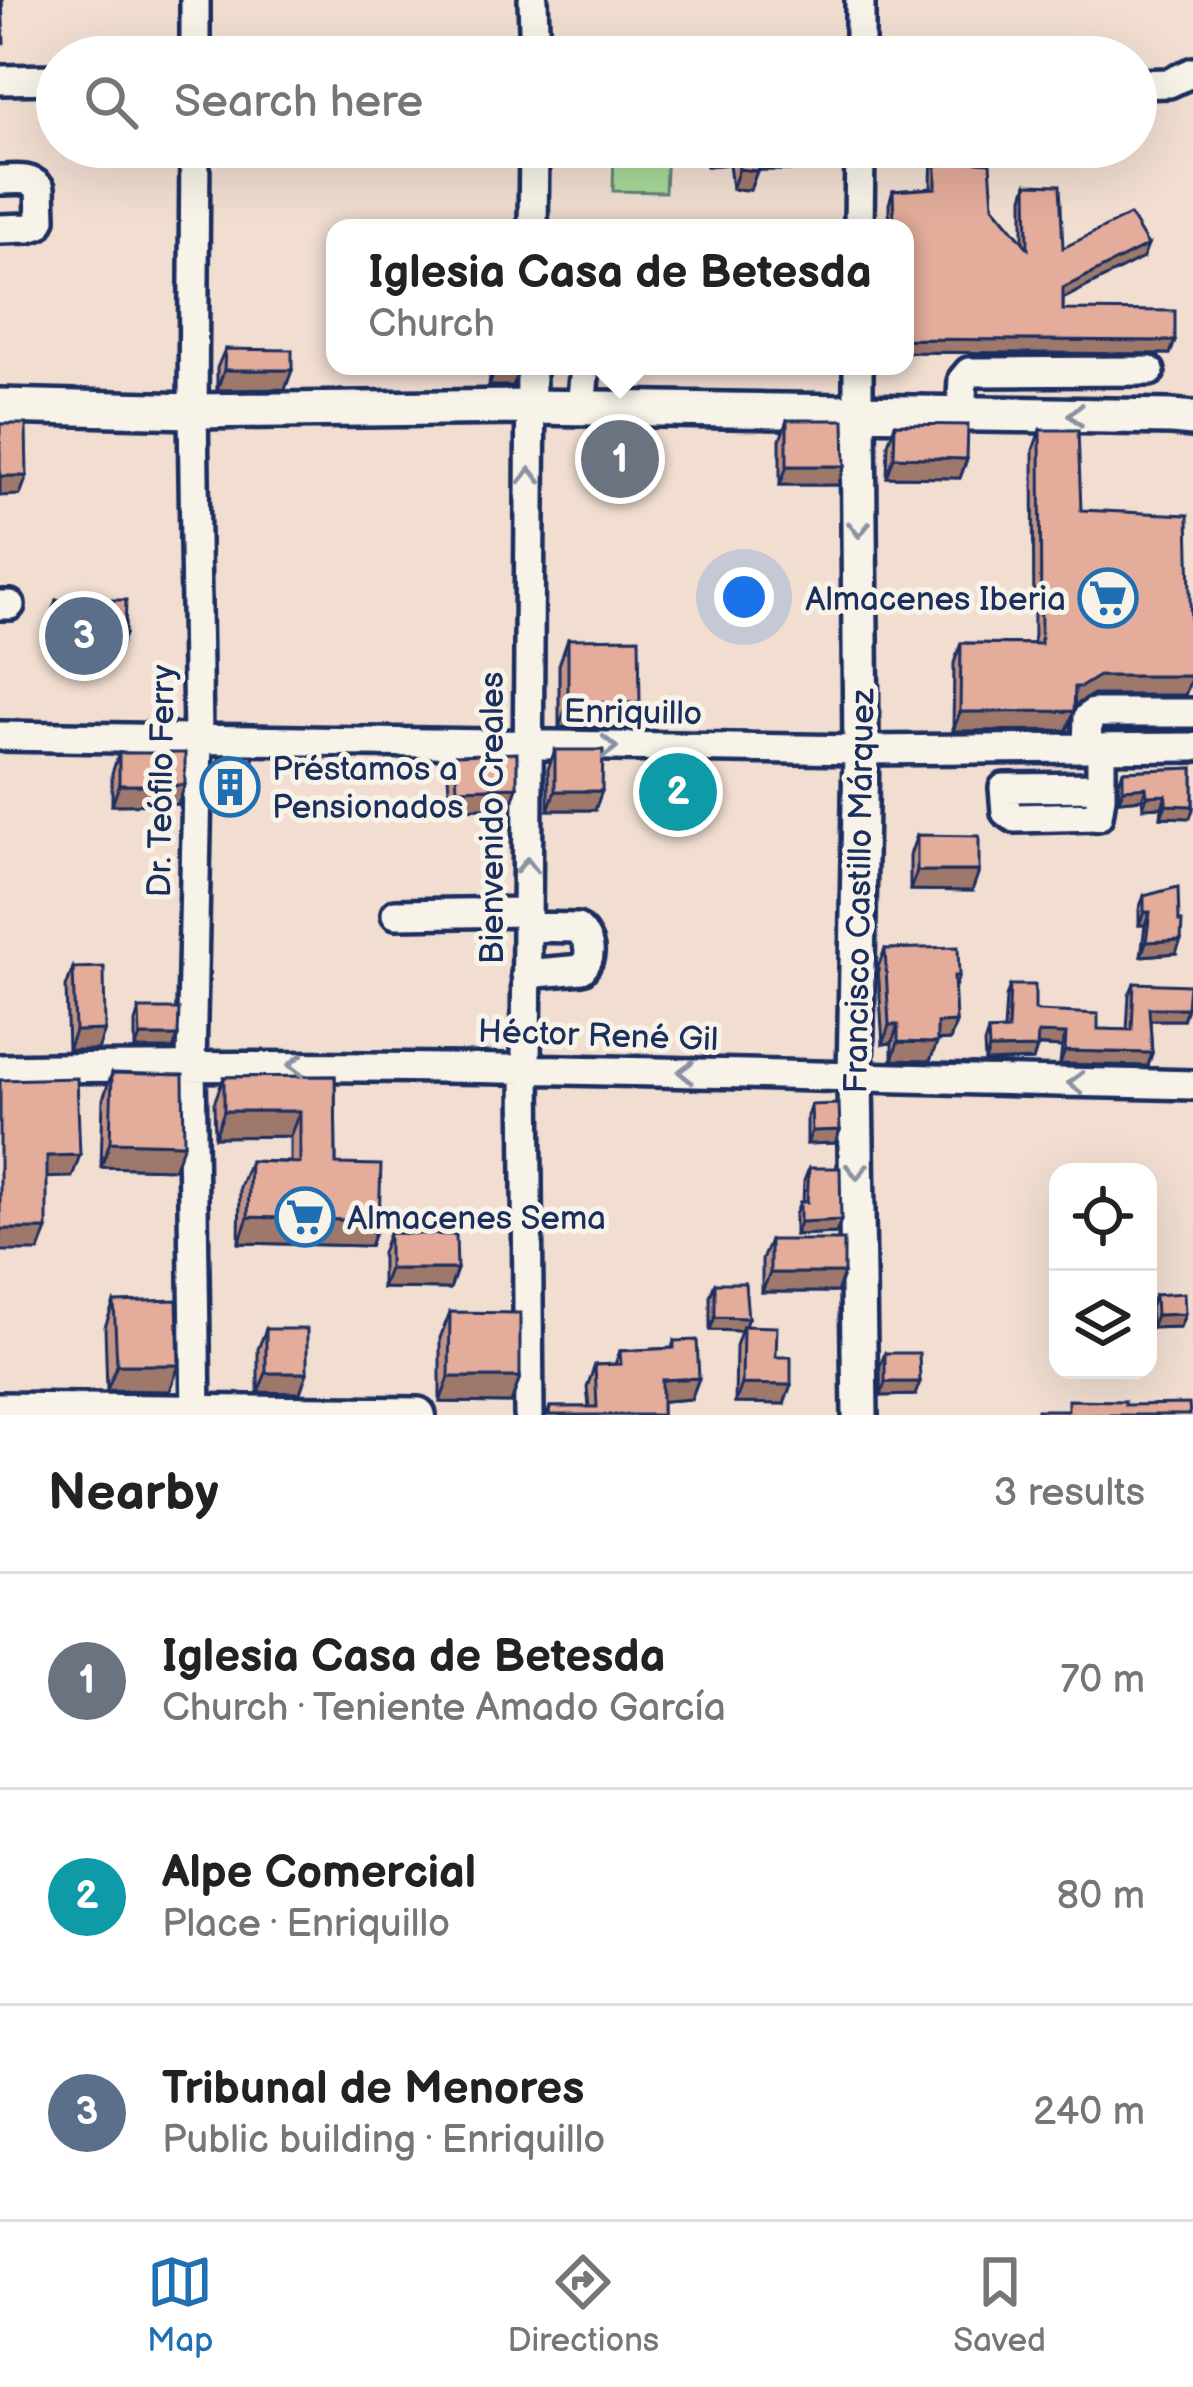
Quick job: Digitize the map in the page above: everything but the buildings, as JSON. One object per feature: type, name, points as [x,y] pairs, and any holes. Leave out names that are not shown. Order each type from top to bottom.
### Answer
[{"type":"main road","points":[[0,406],[193,411],[530,406],[1193,419]]},
{"type":"main road","name":"Francisco Castillo Márquez","points":[[858,412],[861,750],[855,1078],[860,1415]]},
{"type":"main road","points":[[0,1410],[418,1415]]},
{"type":"street","points":[[195,0],[196,36]]},
{"type":"street","points":[[533,0],[534,36]]},
{"type":"street","points":[[860,0],[860,36]]},
{"type":"street","points":[[1157,83],[1193,72]]},
{"type":"street","points":[[0,80],[36,79]]},
{"type":"street","name":"Dr. Teófilo Ferry","points":[[195,168],[198,738],[191,1065],[196,1413]]},
{"type":"street","points":[[533,219],[534,168]]},
{"type":"street","points":[[859,219],[860,168]]},
{"type":"street","points":[[0,180],[30,180],[40,188],[38,225],[0,229]]},
{"type":"street","points":[[961,414],[963,379],[970,372],[1150,370]]},
{"type":"street","name":"Bienvenido Creales","points":[[529,1415],[526,974],[531,375]]},
{"type":"street","points":[[581,407],[584,375]]},
{"type":"street","name":"Francisco Castillo Márquez","points":[[858,375],[858,412]]},
{"type":"street","points":[[1006,749],[1006,812],[1015,818],[1098,816],[1101,787],[1088,717],[1093,713],[1193,713]]},
{"type":"street","name":"Enriquillo","points":[[0,736],[861,750],[1193,747]]},
{"type":"street","points":[[396,914],[527,919],[577,928],[585,936],[590,947],[582,969],[526,974]]},
{"type":"street","name":"Héctor René Gil","points":[[0,1069],[526,1067],[1193,1085]]},
{"type":"green space","points":[[614,168],[666,168],[665,192],[613,191]]},
{"type":"place","name":"Iglesia Casa de Betesda","points":[[620,459]]},
{"type":"place","name":"Almacenes Iberia","points":[[1108,598]]},
{"type":"place","name":"Tribunal de Menores","points":[[84,636]]},
{"type":"place","name":"Préstamos a Pensionados","points":[[230,787]]},
{"type":"place","name":"Alpe Comercial","points":[[678,792]]},
{"type":"place","name":"Almacenes Sema","points":[[305,1217]]}]
